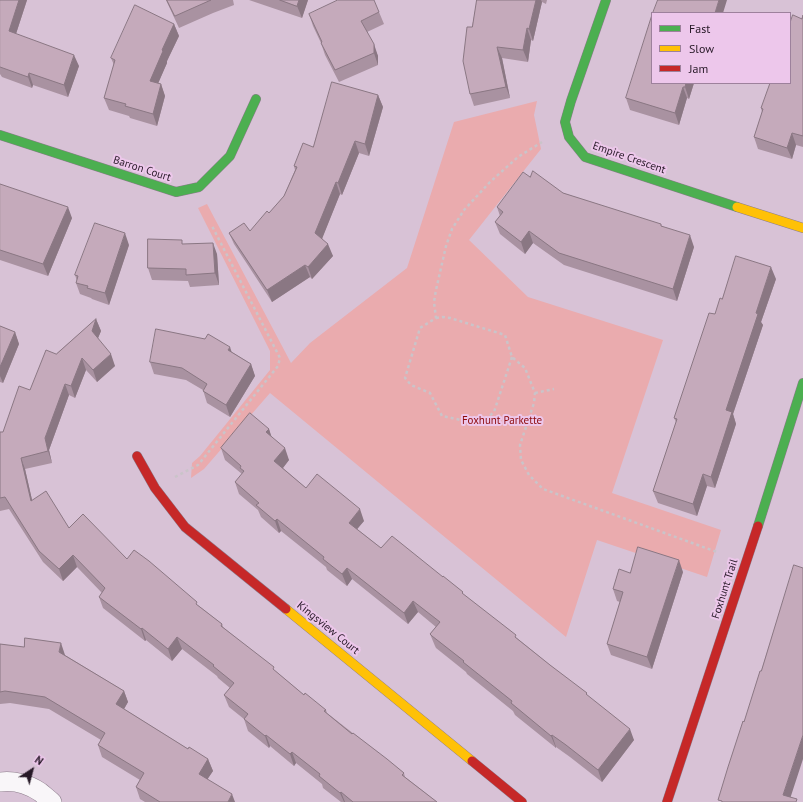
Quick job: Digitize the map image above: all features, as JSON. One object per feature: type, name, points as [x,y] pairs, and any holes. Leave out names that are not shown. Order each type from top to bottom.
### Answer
[{"type":"street","name":"Empire Crescent","points":[[606,0],[565,122],[569,137],[585,157],[803,228]]},
{"type":"street","name":"Barron Court","points":[[0,135],[176,192],[200,187],[230,156],[256,99]]},
{"type":"street","name":"Foxhunt Trail","points":[[667,802],[744,569],[803,383]]},
{"type":"street","name":"Kingsview Court","points":[[137,456],[155,488],[186,528],[522,802]]},
{"type":"street","points":[[0,782],[8,780],[22,784],[39,791],[52,802]]},
{"type":"path","points":[[436,318],[434,302],[436,290],[446,246],[452,229],[464,210],[490,182],[518,157],[542,142]]},
{"type":"path","points":[[155,488],[198,465],[278,366],[280,358],[212,226]]},
{"type":"path","points":[[512,357],[494,412],[487,418],[475,423],[442,416],[430,393],[411,385],[405,378],[420,328],[436,318],[450,318],[505,335],[512,357],[525,368],[535,393],[534,403],[520,444],[521,460],[529,475],[543,489],[717,552]]},
{"type":"path","points":[[535,393],[554,389]]},
{"type":"green space","name":"Foxhunt Parkette","points":[[537,101],[534,115],[541,149],[469,240],[528,297],[663,340],[612,493],[721,530],[707,577],[597,540],[566,637],[270,393],[204,469],[191,478],[192,463],[200,456],[270,370],[270,351],[198,208],[207,204],[291,363],[310,343],[407,268],[454,122]]},
{"type":"building","points":[[0,0],[19,0],[9,31],[74,55],[64,85],[29,73],[28,77],[0,67]]},
{"type":"building","points":[[167,0],[211,0],[175,16]]},
{"type":"building","points":[[280,0],[299,0],[297,6]]},
{"type":"building","points":[[338,0],[374,0],[379,12],[361,21],[374,44],[374,53],[335,70],[321,43],[322,42],[309,14]]},
{"type":"building","points":[[477,0],[536,0],[529,29],[527,28],[523,50],[497,47],[506,87],[470,94],[463,61],[467,27],[472,27]]},
{"type":"building","points":[[658,0],[719,0],[715,12],[653,12]]},
{"type":"building","points":[[135,5],[174,24],[150,81],[161,84],[153,114],[104,98],[115,60],[111,58]]},
{"type":"building","points":[[793,15],[802,19],[803,15],[803,136],[792,133],[787,148],[754,137],[763,109],[761,108],[770,84],[791,84],[791,20]]},
{"type":"building","points":[[651,18],[651,84],[686,84],[685,87],[683,87],[675,113],[626,98]]},
{"type":"building","points":[[332,82],[378,95],[365,144],[355,141],[315,233],[328,244],[308,267],[305,265],[267,290],[229,233],[244,223],[250,231],[267,211],[269,213],[284,196],[297,167],[294,166],[303,143],[313,147]]},
{"type":"building","points":[[533,171],[563,193],[661,224],[661,226],[690,235],[673,289],[559,253],[529,231],[521,242],[495,222],[503,212],[497,207],[523,172],[530,177]]},
{"type":"building","points":[[0,184],[68,207],[43,264],[0,250]]},
{"type":"building","points":[[95,223],[125,233],[105,293],[76,283],[78,276],[75,275]]},
{"type":"building","points":[[148,239],[182,240],[182,244],[213,243],[215,273],[186,275],[186,269],[148,268]]},
{"type":"building","points":[[736,256],[771,267],[756,313],[758,314],[726,410],[732,412],[711,477],[703,474],[693,504],[653,491],[677,419],[674,418],[709,313],[715,314],[720,298],[722,299]]},
{"type":"building","points":[[96,319],[92,331],[111,354],[93,370],[82,358],[71,386],[65,384],[45,438],[48,451],[21,458],[31,501],[46,491],[69,528],[83,514],[127,559],[134,550],[149,561],[197,602],[196,604],[222,624],[221,626],[274,667],[273,669],[304,695],[305,693],[326,710],[324,711],[352,734],[353,733],[387,759],[404,773],[402,775],[437,802],[353,802],[341,792],[340,793],[319,776],[320,774],[292,752],[290,754],[244,719],[248,714],[224,695],[234,683],[213,666],[214,665],[177,637],[168,649],[99,597],[105,588],[73,555],[59,569],[39,551],[5,497],[0,498],[0,432],[3,432],[19,386],[30,390],[46,350],[56,354]]},
{"type":"building","points":[[0,326],[15,332],[0,367]]},
{"type":"building","points":[[156,329],[205,339],[208,334],[230,347],[228,350],[251,364],[226,405],[203,391],[207,384],[182,368],[150,362]]},
{"type":"building","points":[[250,413],[269,429],[266,432],[285,448],[274,461],[306,488],[317,474],[360,509],[349,523],[381,548],[392,536],[463,592],[462,593],[516,635],[515,637],[587,693],[586,694],[630,729],[598,770],[566,745],[552,735],[551,736],[511,703],[512,701],[432,636],[430,634],[440,622],[413,601],[404,613],[347,568],[342,574],[323,559],[324,557],[277,519],[275,521],[256,505],[259,503],[235,482],[244,471],[240,468],[241,466],[221,448]]},
{"type":"building","points":[[638,547],[679,560],[647,657],[607,644],[623,592],[613,589],[619,569],[630,573]]},
{"type":"building","points":[[794,565],[803,568],[803,735],[783,795],[797,799],[796,802],[722,802],[718,800],[728,767],[761,671]]},
{"type":"building","points":[[25,638],[61,643],[59,652],[124,691],[116,704],[188,749],[189,747],[208,759],[199,774],[232,794],[228,802],[160,802],[136,787],[144,773],[98,745],[105,733],[45,697],[5,691],[0,692],[0,644],[24,647]]},
{"type":"traffic: fast","points":[[606,0],[565,122],[569,137],[585,157],[737,207]]},
{"type":"traffic: fast","points":[[0,135],[176,192],[199,187],[230,156],[256,99]]},
{"type":"traffic: fast","points":[[758,526],[803,383]]},
{"type":"traffic: slow","points":[[737,207],[803,228]]},
{"type":"traffic: slow","points":[[286,609],[472,761]]},
{"type":"traffic: jam","points":[[137,456],[155,488],[185,527],[286,609]]},
{"type":"traffic: jam","points":[[667,802],[758,526]]},
{"type":"traffic: jam","points":[[472,761],[522,802]]}]
